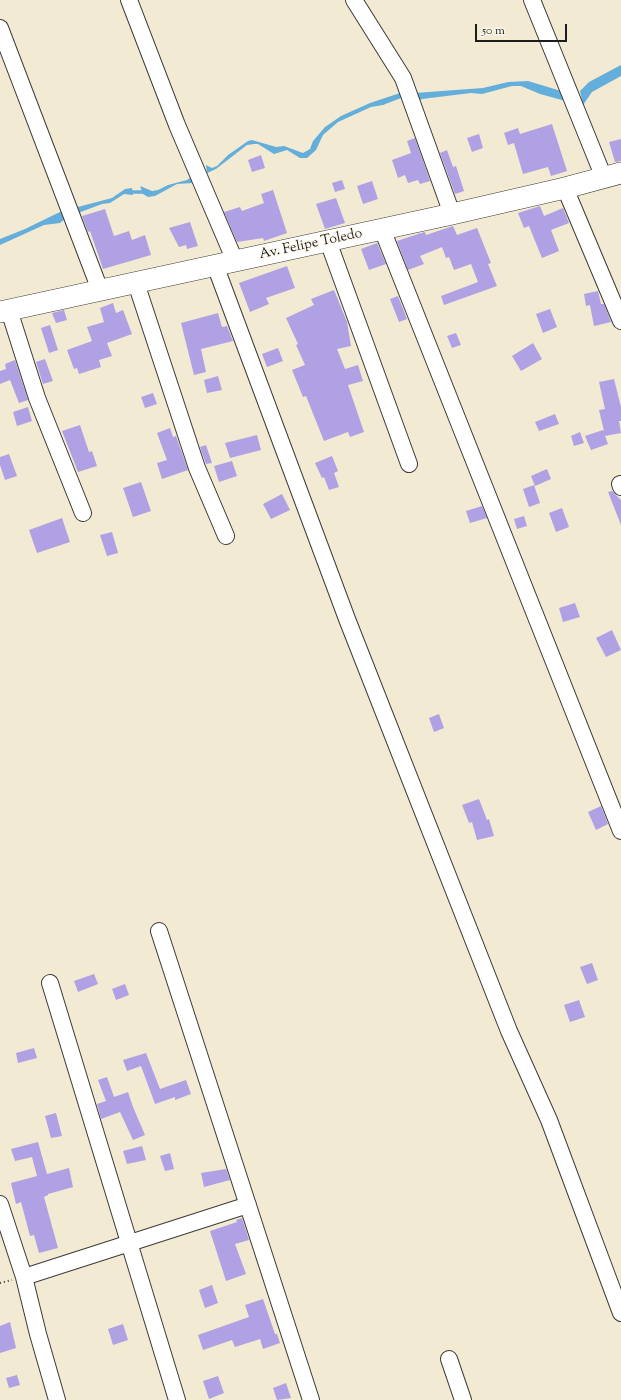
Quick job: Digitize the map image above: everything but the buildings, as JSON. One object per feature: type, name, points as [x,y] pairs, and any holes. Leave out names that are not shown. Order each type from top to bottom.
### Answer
[{"type":"main road","name":"Av. Felipe Toledo","points":[[4,311],[452,214],[612,176]]},
{"type":"street","points":[[129,0],[177,125],[235,261]]},
{"type":"street","points":[[354,0],[403,78],[452,214]]},
{"type":"street","points":[[532,0],[612,176]]},
{"type":"street","points":[[0,28],[100,290]]},
{"type":"street","points":[[565,188],[621,321]]},
{"type":"street","points":[[382,229],[621,831]]},
{"type":"street","points":[[328,241],[409,464]]},
{"type":"street","points":[[215,265],[347,619],[509,1031],[549,1120],[621,1313]]},
{"type":"street","points":[[136,282],[198,468],[226,536]]},
{"type":"street","points":[[4,311],[82,513]]},
{"type":"street","points":[[159,931],[311,1400]]},
{"type":"street","points":[[50,983],[177,1400]]},
{"type":"street","points":[[0,1204],[24,1276],[57,1400]]},
{"type":"street","points":[[24,1276],[248,1205]]},
{"type":"street","points":[[448,1359],[463,1400]]},
{"type":"water","points":[[621,65],[621,76],[592,92],[583,105],[580,91],[589,82]]},
{"type":"water","points":[[528,81],[561,91],[569,102],[540,94],[521,86],[512,86],[482,94],[471,93],[422,99],[418,101],[415,93],[483,88],[508,82]]},
{"type":"water","points":[[400,93],[406,99],[401,98],[383,105],[371,107],[338,122],[323,135],[316,150],[307,158],[300,158],[287,150],[274,154],[258,144],[247,145],[216,169],[207,173],[206,165],[212,168],[217,166],[228,155],[248,141],[252,140],[276,147],[284,146],[303,153],[310,149],[313,141],[325,127],[341,116],[370,103]]},
{"type":"water","points":[[196,174],[193,183],[177,184],[155,196],[148,197],[143,194],[140,186],[152,191],[158,190],[168,185],[187,180]]},
{"type":"water","points":[[132,188],[133,195],[124,194],[110,203],[102,204],[78,213],[74,208],[112,198],[125,189]]},
{"type":"water","points":[[62,211],[65,219],[60,223],[44,225],[0,245],[0,239]]},
{"type":"waterway","points":[[128,192],[146,192]]}]
